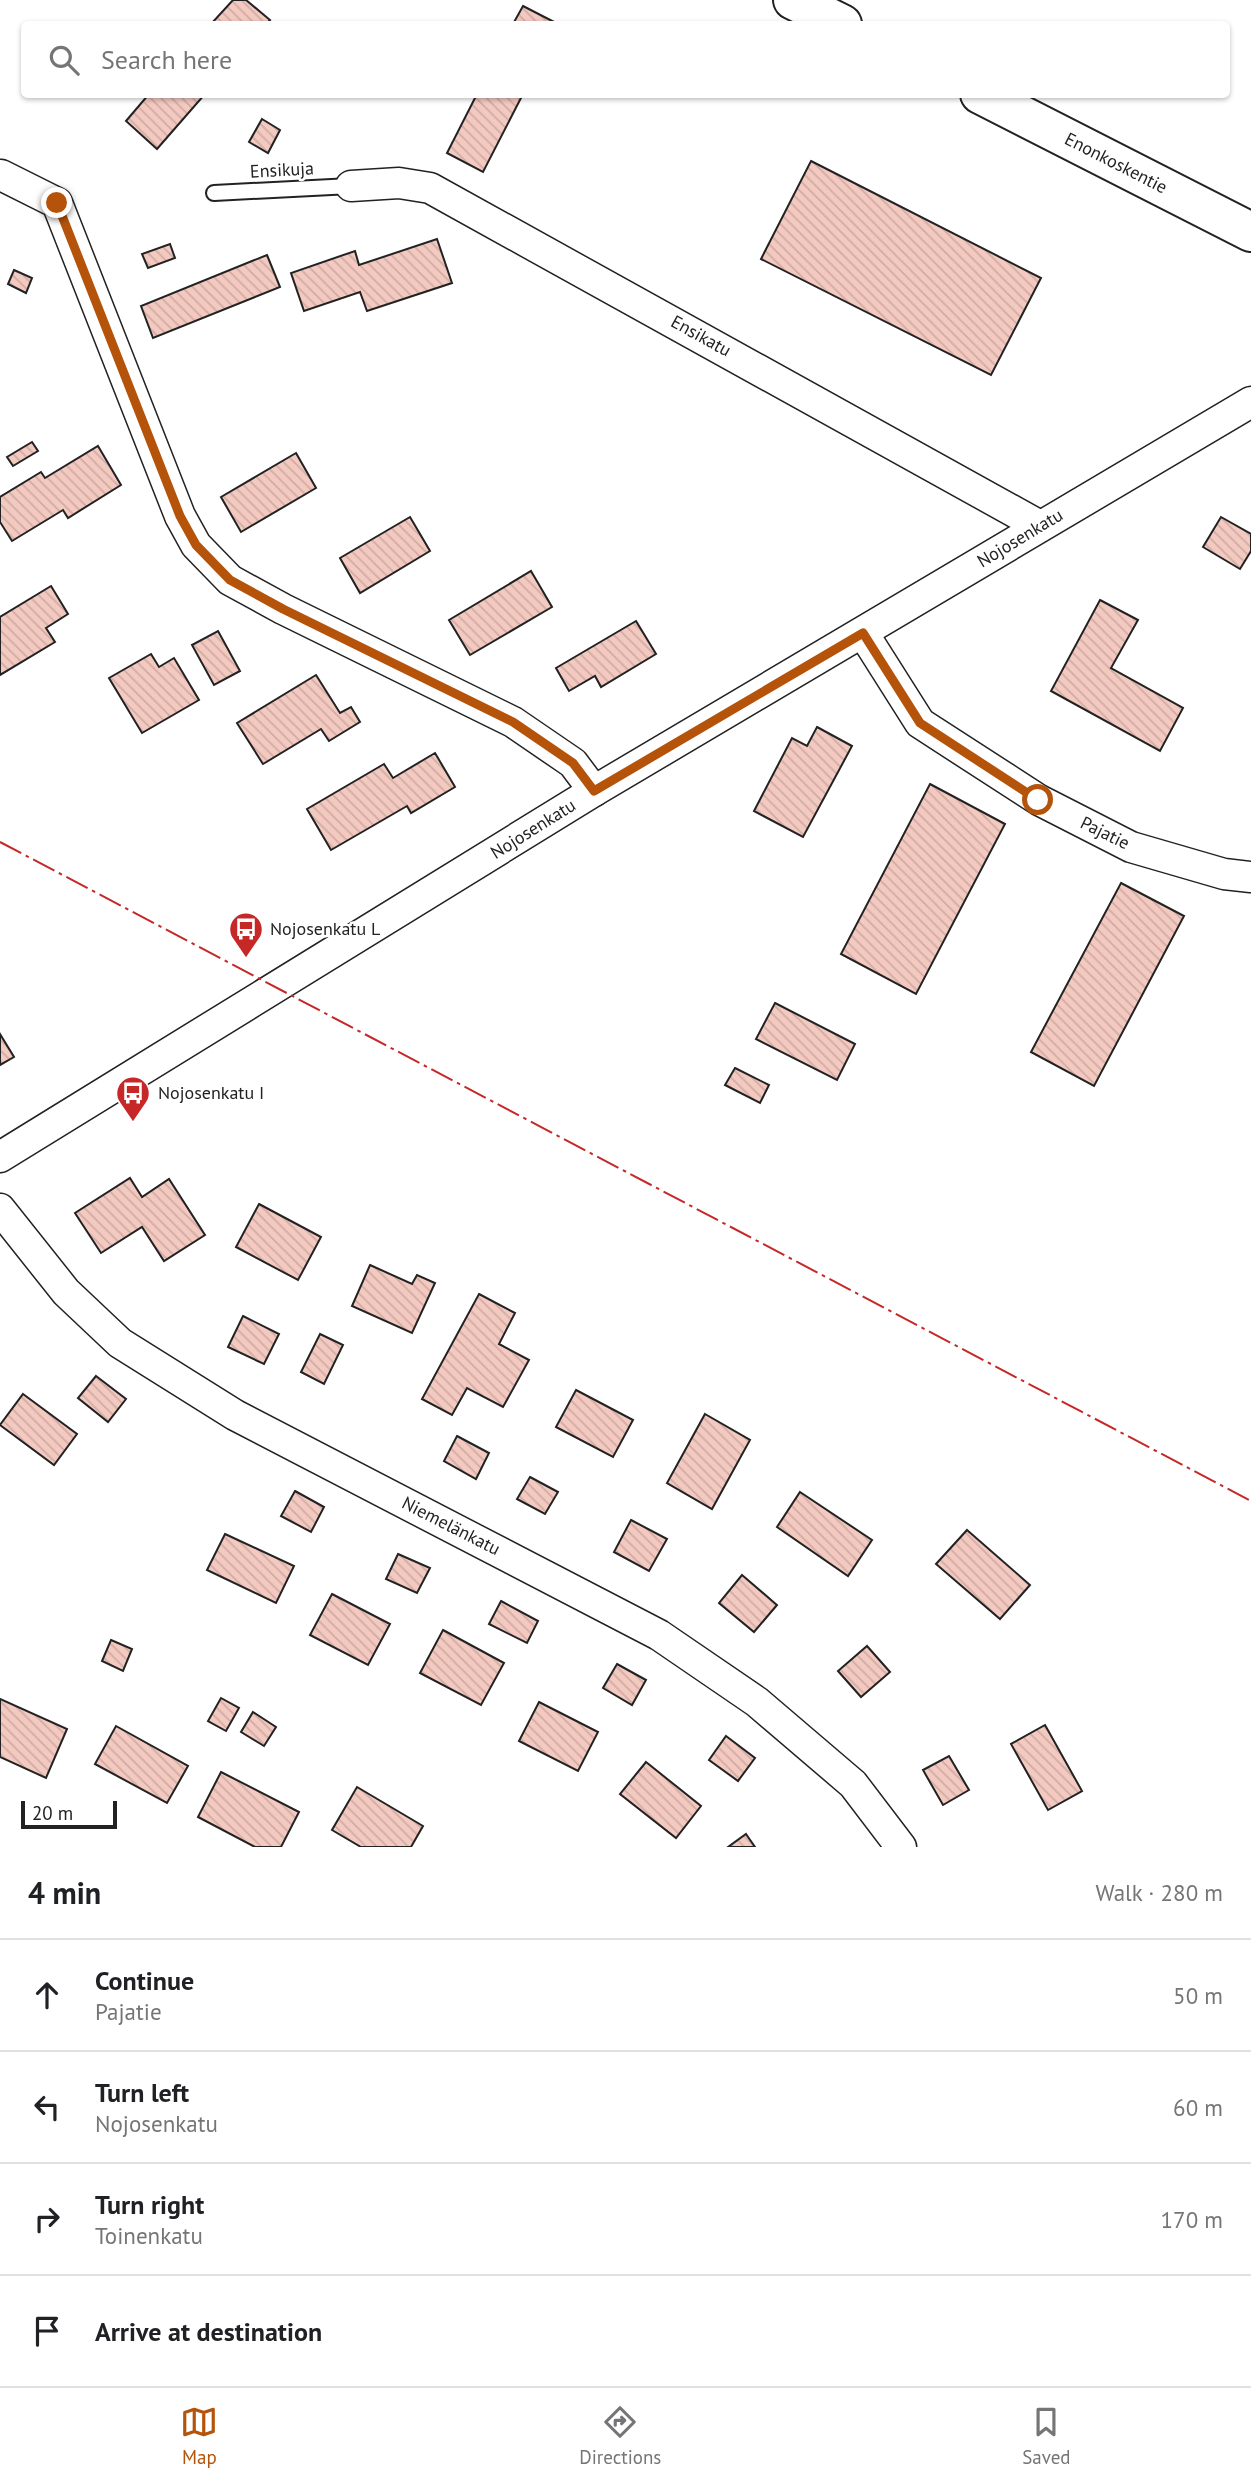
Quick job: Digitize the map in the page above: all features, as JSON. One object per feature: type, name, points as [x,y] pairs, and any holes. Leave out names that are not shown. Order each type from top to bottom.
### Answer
[{"type":"main road","points":[[793,0],[836,21]]},
{"type":"main road","name":"Enonkoskentie","points":[[988,98],[1251,232]]},
{"type":"street","points":[[1,175],[57,203],[180,516],[196,545],[230,580],[283,609],[513,722],[573,763],[594,791]]},
{"type":"street","name":"Ensikatu","points":[[351,186],[399,183],[430,188],[1040,526]]},
{"type":"street","name":"Nojosenkatu","points":[[0,1157],[594,791],[1251,402]]},
{"type":"street","name":"Pajatie","points":[[863,633],[920,723],[1038,800],[1131,846],[1224,874],[1251,877]]},
{"type":"street","name":"Niemelänkatu","points":[[0,1209],[66,1292],[120,1343],[235,1415],[659,1635],[757,1702],[853,1784],[901,1847]]},
{"type":"lane","name":"Ensikuja","points":[[214,193],[351,186]]},
{"type":"building","points":[[233,0],[246,0],[270,20],[269,21],[214,21]]},
{"type":"building","points":[[523,6],[552,21],[515,21]]},
{"type":"building","points":[[146,98],[202,98],[157,149],[126,121]]},
{"type":"building","points":[[475,98],[521,98],[483,172],[447,153]]},
{"type":"building","points":[[262,119],[280,130],[268,153],[249,142]]},
{"type":"building","points":[[811,161],[1041,278],[991,375],[761,259]]},
{"type":"building","points":[[437,239],[452,283],[367,311],[360,292],[304,311],[291,273],[355,251],[359,265]]},
{"type":"building","points":[[170,244],[175,258],[148,268],[142,254]]},
{"type":"building","points":[[267,255],[280,287],[153,338],[141,306]]},
{"type":"building","points":[[14,270],[32,278],[26,293],[8,284]]},
{"type":"building","points":[[32,442],[38,451],[13,466],[7,457]]},
{"type":"building","points":[[98,446],[121,485],[68,518],[63,510],[12,541],[0,522],[0,497],[41,472],[45,478]]},
{"type":"building","points":[[296,453],[316,488],[241,532],[221,497]]},
{"type":"building","points":[[410,517],[430,551],[360,593],[340,558]]},
{"type":"building","points":[[1221,517],[1251,534],[1251,551],[1240,569],[1203,547]]},
{"type":"building","points":[[531,571],[552,607],[470,655],[449,620]]},
{"type":"building","points":[[51,586],[68,614],[46,628],[55,642],[0,675],[0,617]]},
{"type":"building","points":[[1100,600],[1138,620],[1111,668],[1183,708],[1160,751],[1051,691]]},
{"type":"building","points":[[636,621],[656,654],[601,687],[595,676],[569,691],[556,668]]},
{"type":"building","points":[[218,631],[240,671],[214,685],[192,645]]},
{"type":"building","points":[[151,654],[159,667],[174,658],[199,700],[142,733],[109,678]]},
{"type":"building","points":[[316,675],[340,713],[351,707],[360,722],[329,741],[321,729],[263,764],[237,723]]},
{"type":"building","points":[[817,727],[852,746],[803,837],[754,811],[792,738],[807,746]]},
{"type":"building","points":[[435,753],[455,787],[411,813],[407,806],[331,850],[307,809],[384,764],[393,778]]},
{"type":"building","points":[[930,784],[1005,824],[916,994],[841,954]]},
{"type":"building","points":[[1121,883],[1184,916],[1094,1086],[1031,1052]]},
{"type":"building","points":[[775,1003],[855,1044],[837,1080],[756,1039]]},
{"type":"building","points":[[0,1034],[14,1057],[0,1065]]},
{"type":"building","points":[[735,1068],[769,1085],[760,1103],[725,1085]]},
{"type":"building","points":[[130,1178],[142,1197],[169,1179],[205,1235],[164,1261],[142,1227],[101,1253],[75,1213]]},
{"type":"building","points":[[259,1204],[321,1237],[298,1280],[236,1247]]},
{"type":"building","points":[[370,1265],[412,1284],[417,1275],[435,1283],[412,1333],[352,1306]]},
{"type":"building","points":[[479,1294],[515,1313],[499,1344],[529,1360],[503,1407],[467,1388],[452,1415],[422,1399]]},
{"type":"building","points":[[243,1316],[279,1334],[264,1364],[228,1347]]},
{"type":"building","points":[[320,1334],[343,1345],[324,1384],[301,1372]]},
{"type":"building","points":[[96,1376],[126,1399],[108,1422],[78,1398]]},
{"type":"building","points":[[576,1390],[633,1420],[613,1457],[556,1427]]},
{"type":"building","points":[[23,1394],[77,1434],[54,1465],[0,1425]]},
{"type":"building","points":[[705,1414],[750,1440],[712,1509],[667,1483]]},
{"type":"building","points":[[457,1436],[489,1453],[476,1479],[444,1461]]},
{"type":"building","points":[[530,1477],[558,1492],[545,1514],[517,1499]]},
{"type":"building","points":[[295,1491],[324,1507],[311,1532],[281,1516]]},
{"type":"building","points":[[800,1492],[872,1540],[848,1576],[777,1527]]},
{"type":"building","points":[[631,1520],[667,1539],[649,1571],[614,1552]]},
{"type":"building","points":[[967,1530],[1030,1585],[1000,1619],[936,1564]]},
{"type":"building","points":[[225,1534],[294,1566],[276,1603],[207,1570]]},
{"type":"building","points":[[398,1554],[430,1568],[417,1593],[386,1579]]},
{"type":"building","points":[[742,1575],[777,1605],[754,1632],[719,1603]]},
{"type":"building","points":[[332,1594],[390,1624],[368,1665],[310,1635]]},
{"type":"building","points":[[501,1601],[538,1621],[527,1643],[489,1624]]},
{"type":"building","points":[[443,1630],[504,1663],[481,1705],[420,1673]]},
{"type":"building","points":[[111,1640],[132,1649],[123,1671],[102,1661]]},
{"type":"building","points":[[867,1646],[890,1672],[861,1697],[838,1671]]},
{"type":"building","points":[[617,1664],[646,1680],[632,1705],[603,1688]]},
{"type":"building","points":[[221,1698],[239,1708],[226,1731],[208,1721]]},
{"type":"building","points":[[0,1699],[67,1729],[46,1778],[0,1757]]},
{"type":"building","points":[[539,1702],[598,1732],[578,1771],[519,1741]]},
{"type":"building","points":[[253,1712],[276,1727],[264,1746],[241,1732]]},
{"type":"building","points":[[1045,1725],[1082,1791],[1048,1810],[1011,1744]]},
{"type":"building","points":[[116,1726],[188,1766],[167,1803],[95,1764]]},
{"type":"building","points":[[726,1736],[755,1758],[738,1781],[709,1760]]},
{"type":"building","points":[[949,1756],[969,1790],[943,1805],[923,1770]]},
{"type":"building","points":[[646,1762],[701,1806],[676,1838],[620,1794]]},
{"type":"building","points":[[221,1772],[299,1812],[281,1847],[255,1847],[198,1817]]},
{"type":"building","points":[[357,1787],[423,1826],[411,1847],[361,1847],[332,1830]]},
{"type":"building","points":[[746,1834],[755,1847],[728,1847]]},
{"type":"power","points":[[0,842],[1251,1501]]},
{"type":"place","name":"Nojosenkatu L","points":[[246,959]]},
{"type":"place","name":"Nojosenkatu I","points":[[133,1123]]},
{"type":"route","points":[[57,203],[180,516],[196,545],[230,580],[283,609],[513,722],[573,763],[594,791],[863,633],[920,723],[1038,800]]}]
